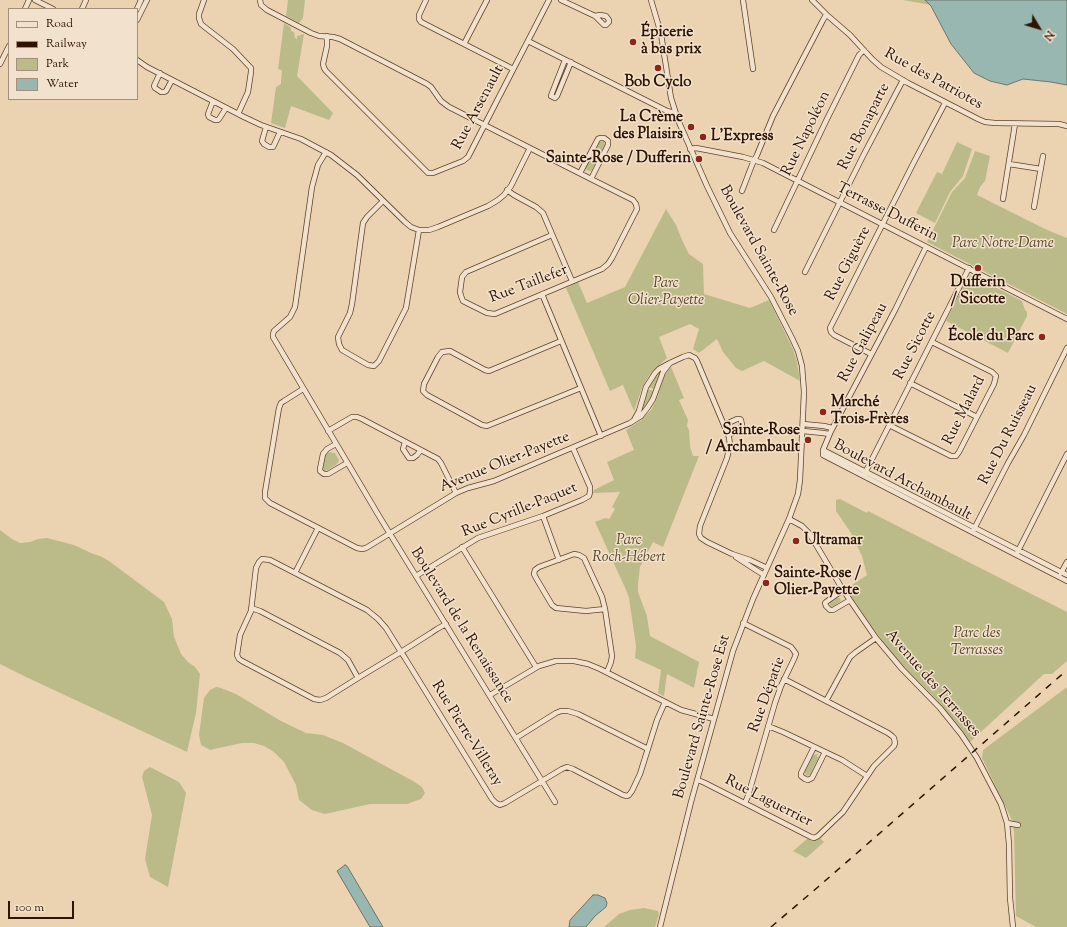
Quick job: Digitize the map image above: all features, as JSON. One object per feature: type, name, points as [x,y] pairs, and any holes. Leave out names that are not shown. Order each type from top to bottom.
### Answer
[{"type":"street","points":[[35,0],[51,8]]},
{"type":"street","points":[[138,18],[147,0]]},
{"type":"street","points":[[204,0],[199,14],[201,24],[231,47],[251,68],[248,92],[238,114]]},
{"type":"street","name":"Rue Taillefer","points":[[260,0],[261,5],[267,10],[313,34],[342,40],[426,84],[431,87],[438,98],[445,104],[591,178],[633,200],[636,204],[637,208],[608,264],[600,270],[499,312],[490,314],[465,302],[460,294],[462,277],[466,272],[552,235]]},
{"type":"street","points":[[426,0],[418,18],[422,23],[513,69]]},
{"type":"street","points":[[464,44],[487,0]]},
{"type":"street","name":"Rue Arsenault","points":[[327,36],[327,46],[323,64],[326,72],[427,172],[430,173],[464,160],[469,155],[549,0]]},
{"type":"street","points":[[561,0],[596,16]]},
{"type":"street","name":"Boulevard Sainte-Rose","points":[[651,0],[662,41],[669,89],[674,111],[690,149],[730,233],[775,303],[794,341],[800,359],[803,375],[804,397],[799,487],[795,504],[789,519]]},
{"type":"street","points":[[743,0],[753,69]]},
{"type":"street","name":"Rue des Patriotes","points":[[814,1],[826,15],[850,35],[881,67],[945,103],[985,122],[1054,124],[1067,126]]},
{"type":"street","points":[[742,191],[773,116],[822,20],[826,15]]},
{"type":"street","points":[[528,41],[667,111],[674,111]]},
{"type":"street","points":[[0,64],[8,48]]},
{"type":"street","name":"Rue Napoléon","points":[[774,230],[860,55],[864,50]]},
{"type":"street","points":[[566,60],[551,96],[555,98],[571,62]]},
{"type":"street","points":[[138,61],[238,114],[266,127],[301,139],[336,158],[350,169],[405,222],[411,227],[419,230],[436,228],[488,206],[500,199],[515,179],[530,148]]},
{"type":"street","points":[[160,73],[154,86],[155,88],[164,92],[172,80]]},
{"type":"street","name":"Rue Bonaparte","points":[[805,272],[839,202],[903,80]]},
{"type":"street","points":[[213,101],[208,114],[209,117],[215,120],[220,119],[226,108]]},
{"type":"street","name":"Rue Giguère","points":[[871,354],[834,335],[831,333],[830,329],[882,224],[945,103]]},
{"type":"street","points":[[1003,199],[1015,124]]},
{"type":"street","points":[[266,127],[262,140],[264,144],[269,147],[273,147],[280,132]]},
{"type":"street","points":[[580,173],[598,139],[604,138],[608,141],[608,145],[591,178]]},
{"type":"street","name":"Terrasse Dufferin","points":[[690,149],[696,148],[755,160],[1067,319]]},
{"type":"street","name":"Boulevard de la Renaissance","points":[[326,152],[318,166],[312,187],[295,307],[290,317],[276,328],[273,333],[274,339],[347,463],[555,802]]},
{"type":"street","points":[[1034,207],[1043,156]]},
{"type":"street","points":[[1009,164],[1040,169]]},
{"type":"street","points":[[508,190],[514,195],[533,205],[544,215],[572,281]]},
{"type":"street","points":[[383,201],[363,223],[352,304],[338,338],[338,344],[342,350],[368,366],[374,366],[379,362],[406,308],[419,230]]},
{"type":"street","name":"Rue Galipeau","points":[[823,450],[832,428],[897,307],[926,246]]},
{"type":"street","name":"Rue Sicotte","points":[[863,477],[969,268]]},
{"type":"street","points":[[542,294],[601,436]]},
{"type":"street","points":[[561,341],[489,371],[450,351],[442,352],[424,384],[424,390],[428,395],[482,425],[487,426],[580,388]]},
{"type":"street","name":"Rue Malard","points":[[889,425],[953,457],[959,452],[994,384],[996,375],[932,342]]},
{"type":"street","name":"Rue Du Ruisseau","points":[[972,533],[1024,435],[1067,348]]},
{"type":"street","points":[[633,421],[639,411],[644,391],[649,381],[659,369],[686,356],[695,358],[728,434],[730,445],[728,455],[701,523],[699,533],[701,538],[732,554],[764,575]]},
{"type":"street","name":"Avenue Olier-Payette","points":[[318,528],[360,549],[366,548],[456,493],[494,481],[628,425],[641,416],[648,407],[663,372],[670,363]]},
{"type":"street","points":[[910,383],[977,417]]},
{"type":"street","points":[[294,573],[318,528],[267,501],[265,492],[279,406],[303,389]]},
{"type":"street","points":[[328,431],[350,418],[357,417],[437,458],[440,461],[456,493]]},
{"type":"street","points":[[724,425],[737,419],[741,420],[742,425],[739,430],[728,434]]},
{"type":"street","name":"Boulevard Archambault","points":[[803,424],[832,428]]},
{"type":"street","name":"Boulevard Archambault","points":[[802,431],[829,434]]},
{"type":"street","points":[[405,442],[403,449],[409,458],[413,458],[421,450]]},
{"type":"street","points":[[336,444],[327,449],[323,454],[320,471],[328,474],[347,463]]},
{"type":"street","name":"Rue Cyrille-Paquet","points":[[416,576],[462,547],[483,536],[543,516],[582,500],[590,495],[590,487],[573,448]]},
{"type":"street","name":"Boulevard Archambault","points":[[1065,573],[823,450],[823,456],[1067,581]]},
{"type":"street","points":[[1016,555],[1067,454]]},
{"type":"street","points":[[924,508],[926,502]]},
{"type":"street","points":[[543,516],[559,560]]},
{"type":"street","name":"Boulevard Sainte-Rose Est","points":[[660,927],[732,651],[789,519]]},
{"type":"street","name":"Avenue des Terrasses","points":[[789,519],[802,526],[808,533],[843,590],[876,638],[899,666],[938,705],[961,734],[988,778],[1003,809],[1007,823],[1013,927]]},
{"type":"street","points":[[462,547],[536,667]]},
{"type":"street","points":[[605,609],[586,611],[560,609],[553,606],[534,572],[537,568],[576,554],[583,557],[601,594],[605,609],[612,656],[606,672]]},
{"type":"street","points":[[732,554],[768,568]]},
{"type":"street","name":"Rue Pierre-Villeray","points":[[251,608],[257,564],[264,559],[268,559],[374,614],[386,628],[495,802],[499,805],[504,804],[565,768],[570,768],[627,796],[631,793],[639,778],[648,749]]},
{"type":"street","points":[[1060,577],[1065,573],[1067,562]]},
{"type":"street","points":[[843,590],[826,602],[826,606],[830,610],[833,610],[850,600]]},
{"type":"street","points":[[358,678],[348,660],[340,653],[260,611],[251,608],[238,642],[237,655],[239,659],[318,700],[323,699],[358,678],[401,652],[446,624]]},
{"type":"street","name":"Rue Dépatie","points":[[743,624],[793,649],[796,654],[775,703],[745,803]]},
{"type":"street","points":[[826,701],[850,657],[876,638]]},
{"type":"street","points":[[490,695],[536,667],[552,662],[571,661],[588,664],[684,711],[714,719]]},
{"type":"street","name":"Rue Laguerrier","points":[[698,780],[705,782],[806,836],[814,838],[843,812],[876,764],[894,746],[895,741],[888,733],[784,679]]},
{"type":"street","points":[[516,738],[556,713],[568,711],[578,714],[648,749],[664,702]]},
{"type":"street","points":[[768,726],[847,762],[868,776]]},
{"type":"street","points":[[814,746],[801,773],[801,776],[805,779],[808,780],[812,778],[825,752]]},
{"type":"street","points":[[1007,823],[1018,825]]},
{"type":"green space","points":[[288,0],[305,0],[303,18],[299,23],[286,16]]},
{"type":"green space","points":[[903,0],[928,0],[931,5]]},
{"type":"green space","points":[[284,23],[291,28],[291,31],[294,32],[295,38],[297,39],[297,36],[304,34],[297,76],[333,113],[329,120],[291,106],[285,128],[271,123],[276,87],[281,84],[282,71],[278,69]]},
{"type":"green space","points":[[601,141],[604,142],[605,145],[592,170],[587,171],[586,168]]},
{"type":"green space","points":[[957,142],[972,149],[963,176],[950,192],[935,223],[916,213],[937,172],[942,174]]},
{"type":"green space","name":"Parc Notre-Dame","points":[[975,151],[990,156],[985,181],[980,187],[977,195],[1045,229],[1067,238],[1067,314],[927,242],[952,192],[965,178]]},
{"type":"green space","name":"Parc Olier-Payette","points":[[666,209],[676,225],[689,254],[703,264],[704,294],[750,308],[769,300],[793,349],[800,381],[764,361],[742,371],[736,368],[723,352],[717,339],[699,353],[693,349],[699,329],[690,324],[659,337],[667,358],[648,377],[642,388],[634,411],[623,385],[610,391],[566,288],[578,282],[587,303],[625,287]]},
{"type":"green space","name":"Parc Notre-Dame","points":[[972,275],[1022,301],[1027,312],[1027,316],[1008,353],[946,321],[967,279]]},
{"type":"green space","name":"Parc Roch-Hébert","points":[[671,367],[684,398],[679,400],[688,420],[687,426],[693,456],[699,456],[663,547],[653,542],[640,567],[638,592],[647,616],[650,636],[699,662],[694,688],[667,674],[664,696],[658,693],[661,670],[635,658],[636,646],[629,598],[595,522],[605,518],[609,519],[615,509],[612,507],[620,492],[593,493],[594,490],[614,480],[607,462],[634,450],[626,430],[640,421],[651,410],[664,377]]},
{"type":"green space","points":[[660,371],[661,372],[654,389],[648,387],[654,377]]},
{"type":"green space","points":[[647,389],[654,391],[647,406],[640,414]]},
{"type":"green space","points":[[329,452],[335,453],[339,460],[336,465],[326,471],[323,468],[325,455]]},
{"type":"green space","name":"Parc des Terrasses","points":[[840,499],[867,513],[868,511],[1067,612],[1067,661],[1052,674],[1044,674],[970,742],[935,698],[890,651],[846,589],[867,575],[862,556],[851,533],[836,511],[836,500]]},
{"type":"green space","points":[[0,530],[20,543],[47,538],[74,545],[100,556],[164,602],[172,619],[174,637],[181,654],[200,674],[196,713],[187,752],[0,664]]},
{"type":"green space","points":[[837,598],[840,598],[841,601],[831,607],[830,602],[833,602]]},
{"type":"green space","points":[[216,687],[236,694],[281,721],[306,733],[323,735],[343,743],[413,781],[422,787],[425,793],[421,799],[407,804],[370,804],[325,814],[312,810],[299,800],[296,785],[284,762],[274,752],[264,746],[254,743],[242,743],[210,750],[201,745],[199,735],[204,698],[210,690]]},
{"type":"green space","points":[[1067,687],[1067,927],[1036,927],[1016,916],[1014,831],[1011,818],[982,758],[983,750]]},
{"type":"green space","points":[[818,754],[817,757],[819,756],[818,759],[810,775],[807,776],[805,770],[813,755]]},
{"type":"green space","points":[[150,767],[179,782],[186,793],[168,887],[150,877],[145,859],[152,815],[142,777],[144,771]]},
{"type":"green space","points":[[820,838],[824,842],[806,858],[793,851],[807,839],[814,840]]},
{"type":"green space","points":[[644,908],[658,911],[659,914],[655,927],[604,927],[619,914],[630,910]]},
{"type":"water","points":[[925,0],[1067,0],[1067,85],[1023,79],[1007,85],[990,81],[974,73],[951,44],[931,6]]},
{"type":"water","points":[[345,865],[383,927],[370,927],[337,871]]},
{"type":"water","points":[[593,895],[598,895],[605,898],[607,903],[606,907],[595,916],[586,927],[569,927],[570,920]]},
{"type":"railway","points":[[771,927],[1067,670]]},
{"type":"place","name":"Épicerie à bas prix","points":[[633,42]]},
{"type":"place","name":"Bob Cyclo","points":[[658,68]]},
{"type":"place","name":"La Crème des Plaisirs","points":[[691,127]]},
{"type":"place","name":"L'Express","points":[[703,137]]},
{"type":"place","name":"Sainte-Rose / Dufferin","points":[[699,159]]},
{"type":"place","name":"Dufferin / Sicotte","points":[[978,268]]},
{"type":"place","name":"École du Parc","points":[[1042,337]]},
{"type":"place","name":"Marché Trois-Frères","points":[[823,412]]},
{"type":"place","name":"Sainte-Rose / Archambault","points":[[808,440]]},
{"type":"place","name":"Ultramar","points":[[796,541]]},
{"type":"place","name":"Sainte-Rose / Olier-Payette","points":[[766,583]]}]
